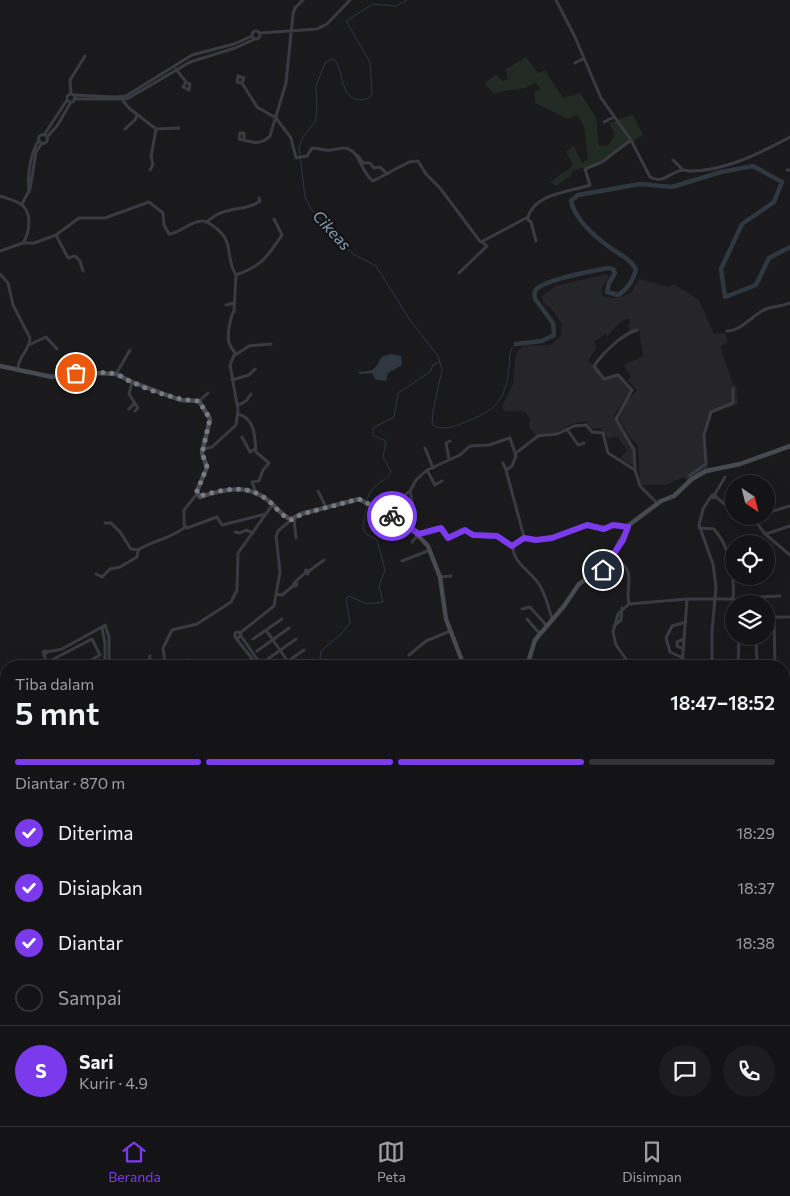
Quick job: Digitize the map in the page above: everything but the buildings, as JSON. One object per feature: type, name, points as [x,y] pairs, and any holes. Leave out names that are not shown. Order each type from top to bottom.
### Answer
[{"type":"main road","points":[[0,366],[18,364],[52,376],[70,373],[89,376],[103,372],[116,374],[180,400],[199,401],[210,419],[202,453],[207,467],[197,494],[200,496],[223,489],[249,490],[256,492],[292,519],[302,514],[355,499],[364,500],[409,526],[419,534],[430,550],[440,577],[444,612],[462,660]]},
{"type":"main road","points":[[529,660],[534,642],[579,584],[607,566],[628,527],[658,504],[674,496],[692,479],[706,471],[740,464],[790,446]]},
{"type":"street","points":[[244,140],[254,144],[268,138],[286,84],[294,11],[303,0]]},
{"type":"street","points":[[253,37],[253,31],[260,33],[313,30],[322,26],[350,0]]},
{"type":"street","points":[[556,0],[597,90],[614,118],[631,140],[650,177],[659,180],[683,170],[702,170],[741,161],[790,137]]},
{"type":"street","points":[[115,99],[129,94],[184,60],[253,37],[258,38],[260,33]]},
{"type":"street","points":[[71,98],[123,100],[140,93],[186,64],[235,48],[253,37]]},
{"type":"street","points":[[41,142],[41,136],[46,136],[57,126],[71,98],[70,80],[86,56]]},
{"type":"street","points":[[575,63],[584,58]]},
{"type":"street","points":[[184,60],[186,64]]},
{"type":"street","points":[[176,69],[186,82]]},
{"type":"street","points":[[242,83],[257,107],[274,117],[291,138],[295,157],[307,156],[314,148],[328,151],[347,148],[363,163],[370,163],[374,168],[379,166],[387,174]]},
{"type":"street","points":[[123,100],[156,129],[179,128]]},
{"type":"street","points":[[125,129],[135,120],[137,114]]},
{"type":"street","points":[[604,122],[614,118]]},
{"type":"street","points":[[150,170],[153,164],[152,147],[156,129]]},
{"type":"street","points":[[22,204],[29,192],[28,176],[34,149],[41,142],[46,142],[46,136]]},
{"type":"street","points":[[483,241],[526,218],[531,207],[540,202],[556,194],[590,185],[585,169],[597,165],[631,140]]},
{"type":"street","points":[[356,155],[372,180],[416,160],[479,240],[483,241],[487,247],[459,273]]},
{"type":"street","points":[[673,160],[683,170]]},
{"type":"street","points":[[0,196],[22,204],[27,213],[29,223],[24,243]]},
{"type":"street","points":[[0,251],[24,243],[31,244],[56,235],[79,218],[105,218],[149,202],[163,212],[164,225],[169,234],[176,233],[195,223],[207,222],[224,210],[256,204],[260,202],[259,198]]},
{"type":"street","points":[[526,218],[530,222],[536,241]]},
{"type":"street","points":[[236,275],[257,266],[268,257],[282,235],[274,219]]},
{"type":"street","points":[[207,222],[221,232],[228,242],[233,270],[236,275],[229,338],[229,343],[235,355]]},
{"type":"street","points":[[56,235],[68,258],[76,257],[83,271]]},
{"type":"street","points":[[0,274],[9,286],[12,305],[29,334],[30,344]]},
{"type":"street","points":[[226,306],[234,303]]},
{"type":"street","points":[[727,331],[734,330],[766,309],[779,308],[790,303]]},
{"type":"street","points":[[637,330],[620,338],[594,366],[604,379],[618,375],[632,390],[616,419],[634,450],[635,470],[640,486],[658,504]]},
{"type":"street","points":[[18,364],[30,344],[46,337],[57,349]]},
{"type":"street","points":[[203,449],[212,448],[236,427],[238,414],[230,365],[235,355],[249,346],[271,344]]},
{"type":"street","points":[[116,374],[130,350]]},
{"type":"street","points":[[232,380],[247,376],[254,369]]},
{"type":"street","points":[[132,382],[129,394],[138,408],[135,411]]},
{"type":"street","points":[[689,476],[706,464],[704,435],[711,412],[733,403],[733,389]]},
{"type":"street","points":[[199,401],[208,393]]},
{"type":"street","points":[[237,406],[246,401],[251,394]]},
{"type":"street","points":[[129,409],[134,404]]},
{"type":"street","points":[[238,414],[249,420],[257,454],[269,463],[263,470],[259,481],[252,482],[256,492]]},
{"type":"street","points":[[506,470],[512,466],[516,453],[537,436],[557,434],[567,429],[586,425],[592,432],[602,432],[606,440],[608,453],[635,470]]},
{"type":"street","points":[[567,429],[578,445],[584,443]]},
{"type":"street","points":[[242,438],[250,452],[256,449]]},
{"type":"street","points":[[384,512],[410,490],[418,478],[427,470],[460,455],[470,446],[489,445],[510,438],[516,453]]},
{"type":"street","points":[[449,459],[446,443],[450,441]]},
{"type":"street","points":[[426,448],[433,468]]},
{"type":"street","points":[[503,463],[524,538]]},
{"type":"street","points":[[427,470],[435,485],[442,481]]},
{"type":"street","points":[[712,660],[715,598],[714,571],[699,528],[703,509],[725,477]]},
{"type":"street","points":[[410,490],[415,514]]},
{"type":"street","points":[[318,491],[326,507]]},
{"type":"street","points":[[186,527],[184,510],[197,494]]},
{"type":"street","points":[[714,495],[725,504]]},
{"type":"street","points":[[164,660],[163,648],[172,630],[197,624],[231,602],[236,590],[238,556],[273,504]]},
{"type":"street","points":[[775,510],[790,506]]},
{"type":"street","points":[[106,523],[111,523],[120,532],[131,549],[138,550],[151,543],[163,540],[186,527],[217,517],[222,525],[267,514]]},
{"type":"street","points":[[256,660],[240,636],[272,610],[280,572],[276,536],[278,531],[292,519],[296,538]]},
{"type":"street","points":[[512,546],[524,538],[536,540],[552,538],[587,525],[604,529],[613,525],[628,527]]},
{"type":"street","points":[[758,525],[765,534],[790,555]]},
{"type":"street","points":[[765,534],[790,526]]},
{"type":"street","points":[[412,542],[419,534],[441,528],[448,538],[465,530],[473,535],[497,536],[512,546],[517,559],[540,585],[552,620]]},
{"type":"street","points":[[699,528],[713,529],[718,533],[731,566],[734,595]]},
{"type":"street","points":[[235,532],[240,533],[246,530],[253,534]]},
{"type":"street","points":[[96,574],[102,576],[110,569],[120,568],[136,558],[138,550]]},
{"type":"street","points":[[402,561],[430,550]]},
{"type":"street","points":[[277,592],[282,595],[307,572],[324,560]]},
{"type":"street","points":[[622,564],[628,574],[628,595],[631,603]]},
{"type":"street","points":[[440,577],[452,576]]},
{"type":"street","points":[[775,596],[780,596]]},
{"type":"street","points":[[686,622],[672,626],[666,638],[670,652],[683,658],[683,649],[686,622],[687,599]]},
{"type":"street","points":[[626,660],[615,642],[614,626],[622,608],[631,603],[725,599]]},
{"type":"street","points":[[522,609],[530,607],[547,626]]},
{"type":"street","points":[[775,617],[790,617]]},
{"type":"street","points":[[253,639],[282,619]]},
{"type":"street","points":[[527,619],[540,634]]},
{"type":"street","points":[[47,660],[46,654],[62,649],[102,627],[106,644],[107,660]]},
{"type":"street","points":[[257,651],[289,628]]},
{"type":"street","points":[[266,630],[287,660]]},
{"type":"street","points":[[409,655],[426,641],[450,631]]},
{"type":"street","points":[[54,660],[90,639],[100,655],[91,660]]},
{"type":"street","points":[[266,660],[296,639]]},
{"type":"street","points":[[683,649],[677,646],[677,642],[684,639]]},
{"type":"street","points":[[738,645],[738,660]]},
{"type":"street","points":[[756,645],[757,660]]},
{"type":"street","points":[[774,645],[774,660]]},
{"type":"street","points":[[289,660],[304,650]]},
{"type":"street","points":[[150,656],[150,660]]},
{"type":"shaded area","points":[[526,57],[538,73],[545,70],[563,98],[580,93],[596,117],[599,146],[608,145],[615,134],[609,123],[633,115],[643,135],[595,164],[573,171],[570,177],[556,186],[550,182],[573,166],[566,151],[574,146],[582,163],[588,159],[584,126],[577,115],[568,119],[535,103],[534,91],[541,90],[536,83],[525,88],[494,94],[484,83],[496,75],[503,81],[508,79],[506,69]]},
{"type":"shaded area","points":[[607,274],[609,277],[602,287],[601,293],[604,297],[616,298],[627,295],[632,291],[639,279],[669,287],[674,284],[699,300],[714,334],[725,333],[728,343],[720,346],[733,384],[736,385],[738,404],[713,412],[705,434],[708,468],[687,481],[684,477],[665,485],[640,485],[638,446],[629,436],[619,419],[627,401],[637,390],[627,380],[631,377],[624,365],[643,356],[639,330],[630,332],[628,325],[631,322],[628,318],[618,324],[608,336],[605,334],[594,342],[597,347],[588,361],[597,367],[603,378],[606,379],[620,374],[632,389],[614,415],[627,438],[636,448],[635,467],[620,458],[627,450],[617,436],[608,439],[601,428],[592,429],[586,421],[571,424],[557,432],[536,436],[529,427],[530,419],[525,412],[504,411],[502,406],[513,384],[515,357],[519,350],[525,346],[550,345],[561,336],[562,324],[551,308],[543,302],[542,296],[555,286]]},
{"type":"shaded area","points":[[391,354],[401,356],[402,365],[388,373],[386,381],[376,380],[372,373],[360,374],[358,372],[375,368],[381,357]]},
{"type":"waterway","name":"Cikeas","points":[[407,0],[396,6],[373,4],[346,21],[370,62],[372,94],[362,100],[350,96],[346,91],[335,60],[332,59],[325,63],[316,86],[317,112],[315,122],[303,137],[299,147],[305,197],[311,209],[353,254],[376,266],[410,320],[438,356],[442,370],[433,411],[432,424],[436,427],[445,428],[457,425],[479,416],[493,407],[502,395],[505,387],[508,378],[511,349],[516,344]]},
{"type":"waterway","points":[[516,344],[542,341],[554,335],[553,323],[535,299],[535,291],[539,287],[568,276],[608,268],[613,269],[615,273],[609,283],[607,292],[618,295],[630,284],[634,277],[636,269],[631,262],[593,234],[577,215],[571,201],[578,195],[640,184],[672,187],[721,172],[753,166],[782,182],[774,202],[742,224],[721,269],[725,297],[756,285],[769,258],[790,247]]},
{"type":"waterway","points":[[367,500],[375,486],[391,471],[383,457],[386,441],[373,435],[373,428],[394,417],[398,393],[430,372],[433,365],[440,362]]},
{"type":"waterway","points":[[322,660],[321,651],[341,634],[350,623],[346,598],[349,596],[367,604],[383,602],[379,586],[385,570],[377,540],[366,534],[363,527],[367,504]]},
{"type":"way so far","points":[[76,373],[89,376],[92,373],[103,372],[116,374],[183,401],[199,401],[208,412],[210,419],[202,453],[207,467],[206,473],[197,491],[197,494],[200,496],[223,489],[249,490],[267,499],[291,520],[302,514],[359,499],[392,516]]},
{"type":"route","points":[[392,516],[413,528],[419,534],[441,528],[445,537],[448,538],[465,530],[471,535],[485,534],[497,536],[512,546],[524,538],[536,540],[552,538],[587,525],[604,529],[613,525],[628,527],[623,540],[603,570]]}]
